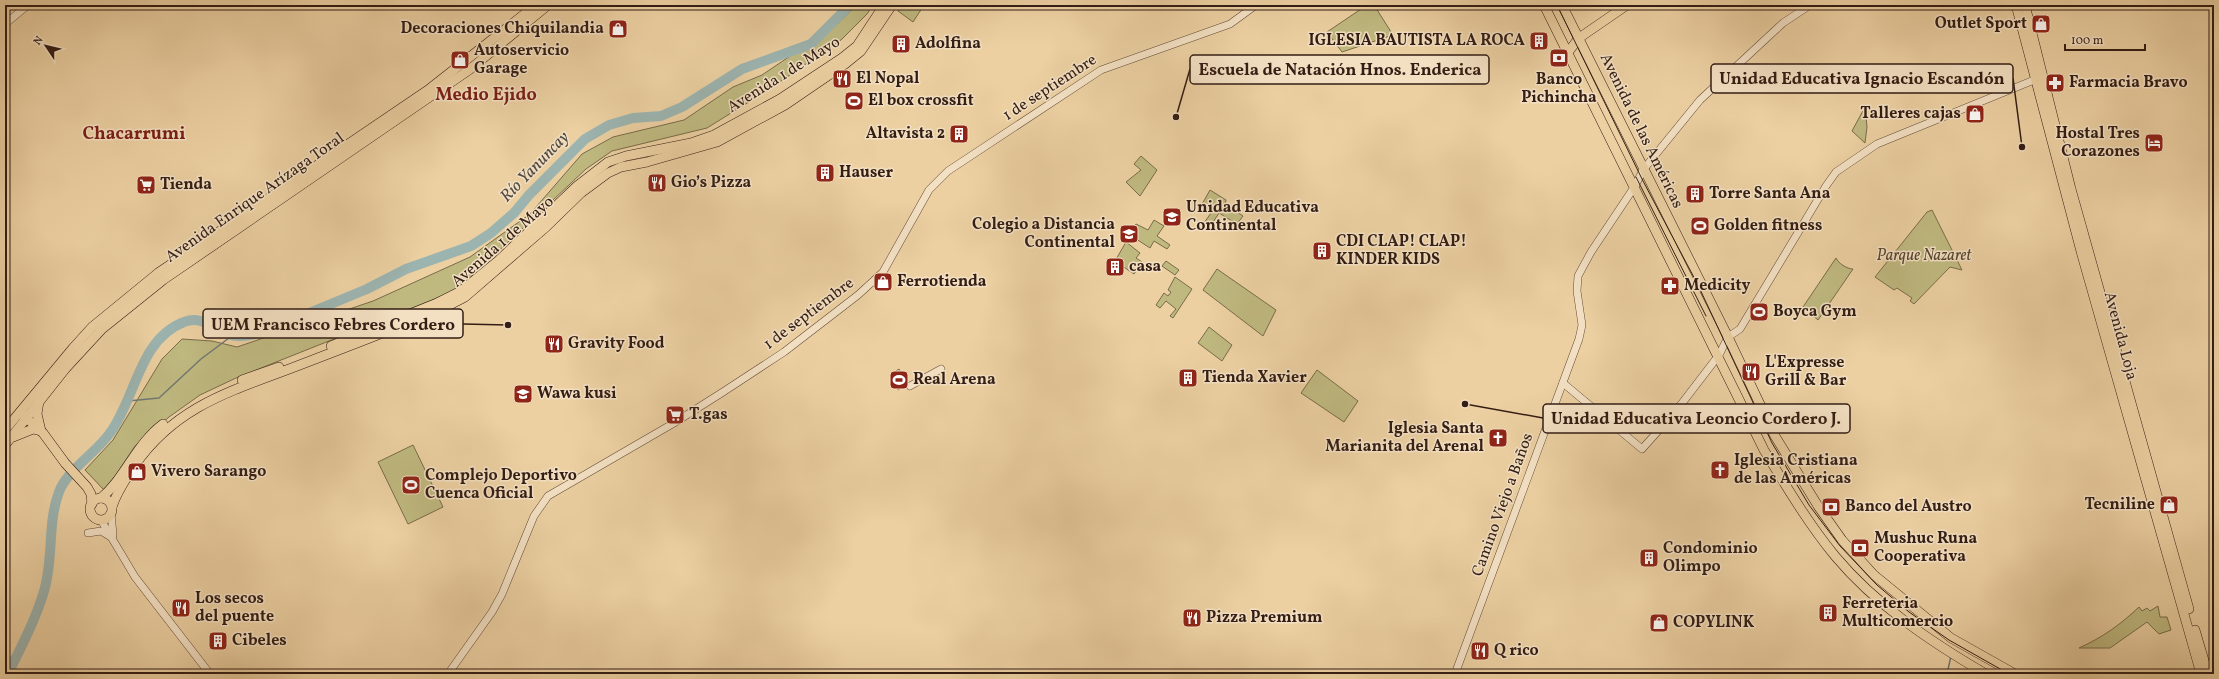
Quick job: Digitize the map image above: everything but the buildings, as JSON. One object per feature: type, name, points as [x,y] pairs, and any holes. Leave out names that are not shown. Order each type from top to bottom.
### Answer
[{"type":"main road","name":"Avenida Enrique Arízaga Toral","points":[[5,445],[12,438],[23,414],[82,338],[154,277],[428,90],[536,5]]},
{"type":"main road","name":"Avenida Enrique Arízaga Toral","points":[[5,430],[39,401],[102,329],[163,280],[469,70],[548,5]]},
{"type":"main road","name":"Avenida 1 de Mayo","points":[[101,498],[112,486],[146,439],[157,429],[197,401],[225,386],[436,304],[461,291],[526,236],[577,186],[608,162],[626,156],[691,143],[714,135],[762,110],[842,58],[857,46],[884,5]]},
{"type":"main road","name":"Avenida 1 de Mayo","points":[[112,510],[118,491],[144,453],[160,434],[200,406],[228,391],[265,379],[438,311],[464,297],[546,227],[581,193],[608,173],[621,167],[661,159],[717,142],[785,105],[845,64],[861,51],[892,5]]},
{"type":"main road","name":"Avenida de las Américas","points":[[1544,5],[1569,51],[1719,355],[1764,450],[1800,508],[1835,556],[1869,592],[1944,649],[1986,674]]},
{"type":"main road","name":"Avenida de las Américas","points":[[1562,5],[1643,170],[1728,337],[1775,436],[1818,506],[1842,540],[1874,575],[1946,634],[2015,674]]},
{"type":"main road","points":[[1569,51],[1579,38],[1627,5]]},
{"type":"main road","name":"Avenida Loja","points":[[2016,5],[2040,78],[2208,674]]},
{"type":"main road","name":"Avenida Loja","points":[[2025,5],[2040,78],[2117,382],[2201,674]]},
{"type":"main road","points":[[39,401],[37,414],[41,431]]},
{"type":"main road","points":[[23,414],[41,431],[65,463],[86,486],[101,498],[110,502],[112,510],[107,518],[101,520],[92,515],[91,494],[86,486]]},
{"type":"main road","points":[[12,438],[33,429],[41,431]]},
{"type":"main road","points":[[92,504],[101,498]]},
{"type":"street","points":[[5,24],[28,5]]},
{"type":"street","name":"1 de septiembre","points":[[448,674],[492,612],[502,594],[534,516],[548,496],[674,423],[723,392],[784,352],[858,295],[883,272],[929,190],[960,163],[1101,70],[1230,24],[1256,5]]},
{"type":"street","name":"Camino Viejo a Baños","points":[[1455,674],[1569,369],[1582,325],[1577,291],[1578,276],[1591,252],[1635,186],[1643,170],[1700,100],[1783,23],[1810,5]]},
{"type":"street","points":[[1563,383],[1642,449],[1676,411],[1719,355],[1728,337],[1740,329],[1826,186],[1836,172],[1877,144],[2040,78]]},
{"type":"street","points":[[910,386],[941,369]]},
{"type":"street","points":[[112,510],[114,540]]},
{"type":"street","points":[[101,520],[135,577],[210,674]]},
{"type":"street","points":[[88,533],[101,531],[114,540]]},
{"type":"green space","points":[[857,5],[873,5],[867,14],[841,40],[765,92],[707,128],[612,151],[586,169],[457,290],[236,378],[200,395],[169,417],[135,446],[105,491],[85,470],[113,440],[162,359],[182,339],[212,341],[237,347],[373,301],[470,257],[530,214],[582,154],[613,137],[684,120],[733,87],[762,75],[836,25]]},
{"type":"green space","points":[[902,5],[924,5],[913,22],[898,11]]},
{"type":"green space","points":[[1367,5],[1374,5],[1393,35],[1342,52],[1327,32]]},
{"type":"green space","points":[[1865,107],[1867,127],[1865,143],[1852,131]]},
{"type":"green space","points":[[1141,156],[1157,170],[1140,196],[1126,182],[1141,170],[1134,164]]},
{"type":"green space","points":[[1210,190],[1226,200],[1225,204],[1243,216],[1237,224],[1219,213],[1210,227],[1204,223],[1211,213],[1201,206]]},
{"type":"green space","name":"Parque Nazaret","points":[[1932,210],[1962,270],[1950,267],[1914,304],[1910,301],[1912,298],[1897,288],[1894,290],[1875,277],[1927,212]]},
{"type":"green space","points":[[1154,220],[1164,226],[1157,236],[1170,245],[1167,249],[1154,241],[1150,248],[1130,235],[1136,224],[1148,230]]},
{"type":"green space","points":[[1126,242],[1140,253],[1136,258],[1142,262],[1134,274],[1115,261]]},
{"type":"green space","points":[[1836,258],[1843,265],[1853,269],[1818,320],[1803,307]]},
{"type":"green space","points":[[1166,261],[1179,270],[1175,275],[1162,266]]},
{"type":"green space","points":[[1217,269],[1276,310],[1263,336],[1203,290]]},
{"type":"green space","points":[[1175,277],[1192,289],[1173,318],[1170,316],[1176,309],[1166,301],[1160,308],[1156,305],[1164,293],[1168,296],[1171,292],[1168,290]]},
{"type":"green space","points":[[1209,327],[1232,345],[1222,361],[1198,343]]},
{"type":"green space","name":"Real Arena","points":[[899,369],[907,384],[898,390],[890,375]]},
{"type":"green space","points":[[1317,370],[1358,401],[1344,422],[1301,393]]},
{"type":"green space","name":"Complejo Deportivo Cuenca Oficial","points":[[413,445],[443,507],[408,524],[378,462]]},
{"type":"green space","points":[[2158,606],[2160,617],[2167,617],[2171,630],[2159,634],[2147,622],[2110,648],[2079,648],[2111,630],[2139,607],[2142,611],[2147,608],[2150,611]]},
{"type":"waterway","name":"Río Yanuncay","points":[[8,674],[33,622],[44,591],[49,566],[53,516],[59,492],[63,484],[75,469],[110,433],[119,419],[148,355],[157,342],[169,330],[184,322],[196,320],[207,323],[228,334],[236,336],[261,333],[367,289],[406,269],[471,246],[491,233],[514,213],[529,195],[585,139],[609,125],[633,118],[661,116],[682,107],[742,69],[811,44],[850,5]]},
{"type":"waterway","name":"Río Yanuncay","points":[[128,401],[159,398],[201,359],[233,335]]},
{"type":"waterway","points":[[1947,674],[1951,656]]},
{"type":"tram line","points":[[1557,5],[1643,181],[1698,285],[1772,443],[1809,505],[1840,546],[1877,585],[1909,612],[1949,640],[2009,674]]},
{"type":"tram line","points":[[1636,177],[1706,316]]},
{"type":"place","name":"Outlet Sport","points":[[2041,24]]},
{"type":"place","name":"Decoraciones Chiquilandia","points":[[618,29]]},
{"type":"place","name":"IGLESIA BAUTISTA LA ROCA","points":[[1539,41]]},
{"type":"place","name":"Adolfina","points":[[901,44]]},
{"type":"place","name":"Banco Pichincha","points":[[1559,58]]},
{"type":"place","name":"Autoservicio Garage","points":[[460,60]]},
{"type":"place","name":"El Nopal","points":[[842,79]]},
{"type":"place","name":"Farmacia Bravo","points":[[2055,83]]},
{"type":"place","name":"El box crossfit","points":[[854,101]]},
{"type":"place","name":"Talleres cajas","points":[[1975,114]]},
{"type":"place","name":"Escuela de Natación Hnos. Enderica","points":[[1176,117]]},
{"type":"place","name":"Altavista 2","points":[[959,134]]},
{"type":"place","name":"Hostal Tres Corazones","points":[[2154,143]]},
{"type":"place","name":"Unidad Educativa Ignacio Escandón","points":[[2022,147]]},
{"type":"place","name":"Hauser","points":[[825,173]]},
{"type":"place","name":"Gio’s Pizza","points":[[657,183]]},
{"type":"place","name":"Tienda","points":[[146,185]]},
{"type":"place","name":"Torre Santa Ana","points":[[1695,194]]},
{"type":"place","name":"Unidad Educativa Continental","points":[[1172,217]]},
{"type":"place","name":"Golden fitness","points":[[1700,226]]},
{"type":"place","name":"Colegio a Distancia Continental","points":[[1129,234]]},
{"type":"place","name":"CDI CLAP! CLAP! KINDER KIDS","points":[[1322,251]]},
{"type":"place","name":"casa","points":[[1115,267]]},
{"type":"place","name":"Ferrotienda","points":[[883,282]]},
{"type":"place","name":"Medicity","points":[[1670,286]]},
{"type":"place","name":"Boyca Gym","points":[[1759,312]]},
{"type":"place","name":"UEM Francisco Febres Cordero","points":[[508,325]]},
{"type":"place","name":"Gravity Food","points":[[554,344]]},
{"type":"place","name":"L'Expresse Grill & Bar","points":[[1751,372]]},
{"type":"place","name":"Tienda Xavier","points":[[1188,378]]},
{"type":"place","name":"Real Arena","points":[[899,380]]},
{"type":"place","name":"Wawa kusi","points":[[523,394]]},
{"type":"place","name":"Unidad Educativa Leoncio Cordero J.","points":[[1465,404]]},
{"type":"place","name":"T.gas","points":[[675,415]]},
{"type":"place","name":"Iglesia Santa Marianita del Arenal","points":[[1498,438]]},
{"type":"place","name":"Iglesia Cristiana de las Américas","points":[[1720,470]]},
{"type":"place","name":"Vivero Sarango","points":[[137,472]]},
{"type":"place","name":"Complejo Deportivo Cuenca Oficial","points":[[411,485]]},
{"type":"place","name":"Tecniline","points":[[2169,505]]},
{"type":"place","name":"Banco del Austro","points":[[1831,507]]},
{"type":"place","name":"Mushuc Runa Cooperativa","points":[[1860,548]]},
{"type":"place","name":"Condominio Olimpo","points":[[1649,558]]},
{"type":"place","name":"Los secos del puente","points":[[181,608]]},
{"type":"place","name":"Ferreteria Multicomercio","points":[[1828,613]]},
{"type":"place","name":"Pizza Premium","points":[[1192,618]]},
{"type":"place","name":"COPYLINK","points":[[1659,623]]},
{"type":"place","name":"Cibeles","points":[[218,641]]},
{"type":"place","name":"Q rico","points":[[1480,651]]},
{"type":"district","name":"Medio Ejido","points":[[486,95]]},
{"type":"district","name":"Chacarrumi","points":[[134,134]]}]
